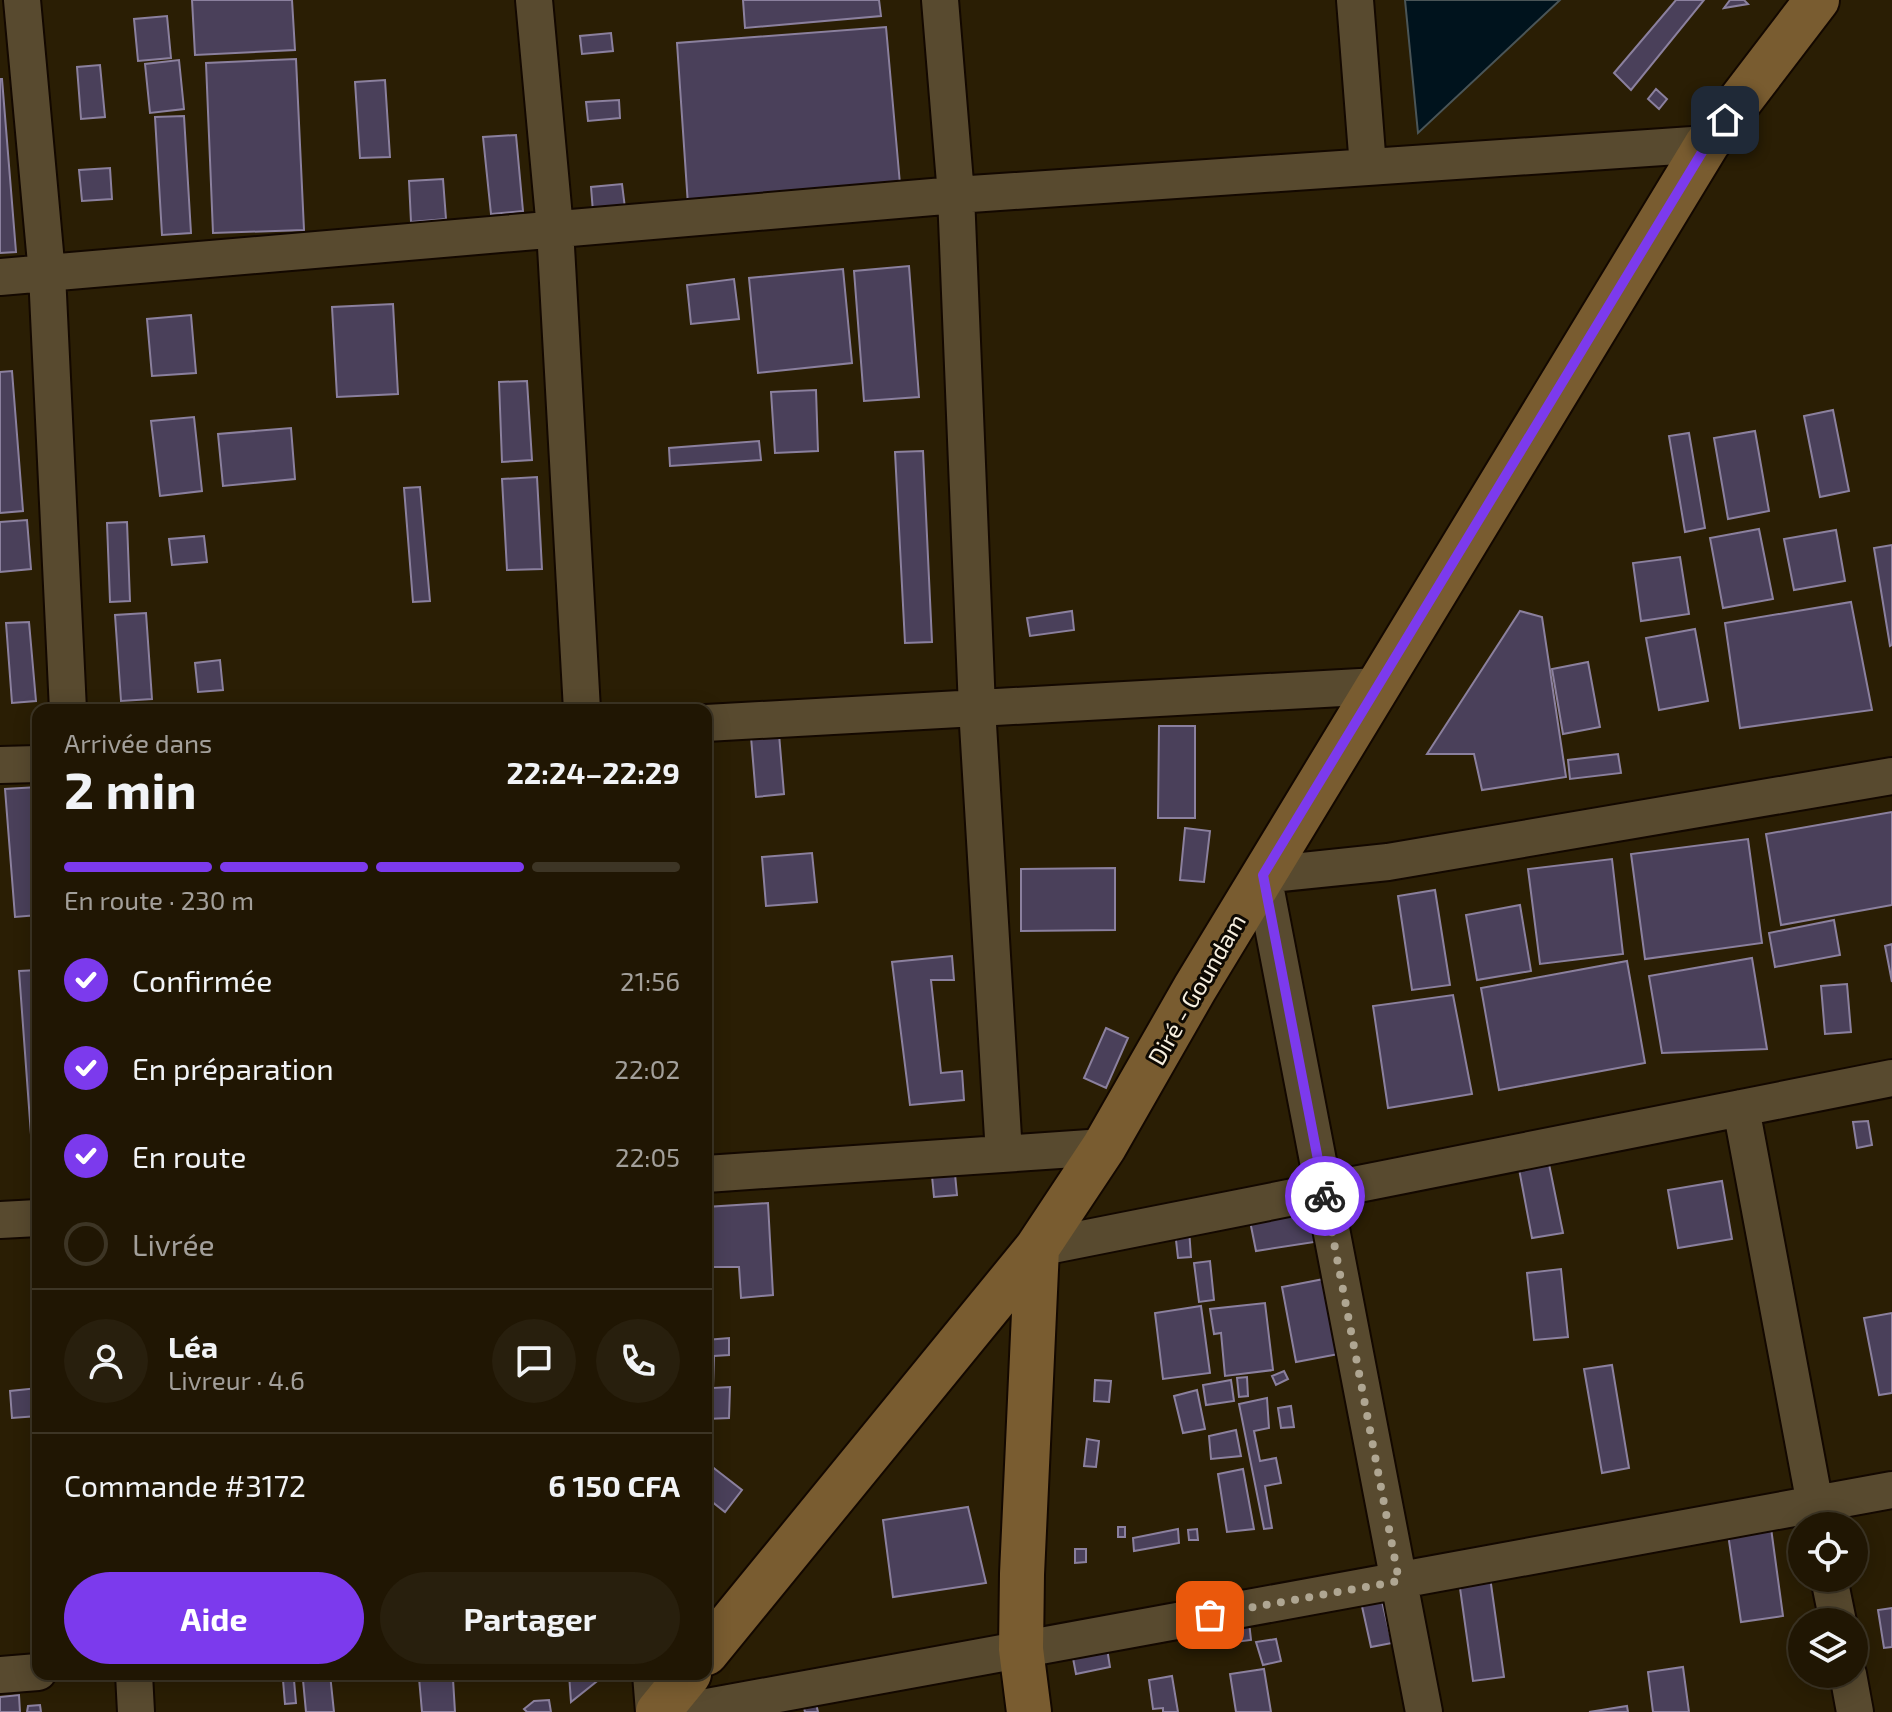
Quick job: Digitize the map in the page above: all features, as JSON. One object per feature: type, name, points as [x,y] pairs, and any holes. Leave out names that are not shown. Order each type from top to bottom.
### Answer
[{"type":"main road","name":"Diré - Goundam","points":[[712,1646],[1037,1248],[1104,1147],[1195,988],[1707,144],[1817,0]]},
{"type":"main road","points":[[1029,1712],[1021,1649],[1022,1558],[1037,1248]]},
{"type":"main road","points":[[656,1712],[684,1680]]},
{"type":"street","points":[[22,0],[47,274],[68,704]]},
{"type":"street","points":[[534,0],[555,229],[582,704]]},
{"type":"street","points":[[940,0],[956,195],[977,708],[1004,1154]]},
{"type":"street","points":[[1355,0],[1368,167]]},
{"type":"street","points":[[0,277],[956,195],[1707,144]]},
{"type":"street","points":[[712,723],[1378,686]]},
{"type":"street","points":[[0,765],[32,764]]},
{"type":"street","points":[[1424,1712],[1263,875],[1388,862],[1892,776]]},
{"type":"street","points":[[1037,1248],[1892,1078]]},
{"type":"street","points":[[1741,1108],[1816,1512]]},
{"type":"street","points":[[712,1174],[1104,1147]]},
{"type":"street","points":[[0,1220],[32,1218]]},
{"type":"street","points":[[1826,1512],[1892,1490]]},
{"type":"street","points":[[680,1712],[1399,1581],[1788,1520]]},
{"type":"street","points":[[0,1675],[32,1672]]},
{"type":"street","points":[[134,1680],[136,1712]]},
{"type":"street","points":[[652,1680],[656,1712]]},
{"type":"street","points":[[1851,1688],[1855,1712]]},
{"type":"water","points":[[1405,0],[1560,0],[1418,133]]},
{"type":"building","points":[[192,0],[292,0],[295,50],[195,55]]},
{"type":"building","points":[[743,0],[879,0],[881,16],[745,28]]},
{"type":"building","points":[[1676,0],[1704,0],[1631,90],[1614,73]]},
{"type":"building","points":[[1730,0],[1744,0],[1748,4],[1724,8]]},
{"type":"building","points":[[167,16],[171,58],[138,61],[134,19]]},
{"type":"building","points":[[886,27],[900,184],[688,205],[677,43]]},
{"type":"building","points":[[611,33],[613,51],[582,54],[580,36]]},
{"type":"building","points":[[296,59],[304,230],[213,233],[206,63]]},
{"type":"building","points":[[179,60],[184,109],[150,113],[145,64]]},
{"type":"building","points":[[100,65],[105,117],[81,119],[77,67]]},
{"type":"building","points":[[0,79],[16,252],[0,253]]},
{"type":"building","points":[[385,80],[390,157],[360,158],[355,82]]},
{"type":"building","points":[[1656,89],[1667,99],[1659,109],[1648,99]]},
{"type":"building","points":[[619,100],[620,118],[588,121],[586,102]]},
{"type":"building","points":[[184,116],[191,233],[162,235],[155,117]]},
{"type":"building","points":[[516,135],[523,211],[491,214],[483,137]]},
{"type":"building","points":[[110,168],[112,199],[82,201],[79,170]]},
{"type":"building","points":[[443,179],[446,219],[411,222],[409,181]]},
{"type":"building","points":[[622,184],[625,208],[593,212],[591,187]]},
{"type":"building","points":[[909,266],[919,397],[864,401],[854,271]]},
{"type":"building","points":[[843,269],[852,363],[758,373],[749,278]]},
{"type":"building","points":[[734,279],[739,319],[691,324],[687,285]]},
{"type":"building","points":[[393,304],[398,394],[337,397],[332,307]]},
{"type":"building","points":[[191,315],[196,373],[152,376],[147,319]]},
{"type":"building","points":[[12,371],[23,511],[0,513],[0,372]]},
{"type":"building","points":[[527,381],[532,460],[502,462],[499,382]]},
{"type":"building","points":[[816,390],[818,451],[775,453],[771,392]]},
{"type":"building","points":[[1833,410],[1849,491],[1820,497],[1804,416]]},
{"type":"building","points":[[194,417],[202,491],[160,496],[151,421]]},
{"type":"building","points":[[291,428],[295,479],[223,486],[218,434]]},
{"type":"building","points":[[1755,431],[1769,511],[1728,519],[1714,438]]},
{"type":"building","points":[[1689,433],[1705,528],[1685,532],[1669,436]]},
{"type":"building","points":[[759,441],[761,460],[670,466],[669,448]]},
{"type":"building","points":[[923,451],[932,642],[905,643],[895,452]]},
{"type":"building","points":[[537,477],[542,569],[507,570],[502,479]]},
{"type":"building","points":[[420,487],[430,601],[413,602],[404,488]]},
{"type":"building","points":[[27,520],[31,569],[0,572],[0,522]]},
{"type":"building","points":[[127,522],[130,601],[110,602],[107,523]]},
{"type":"building","points":[[1759,529],[1773,599],[1723,608],[1710,538]]},
{"type":"building","points":[[1836,530],[1845,581],[1794,590],[1784,539]]},
{"type":"building","points":[[204,536],[207,562],[172,565],[169,539]]},
{"type":"building","points":[[1892,545],[1892,645],[1890,646],[1874,548]]},
{"type":"building","points":[[1680,557],[1689,614],[1641,621],[1633,563]]},
{"type":"building","points":[[1851,602],[1872,710],[1740,728],[1725,623]]},
{"type":"building","points":[[1072,611],[1074,630],[1030,636],[1027,618]]},
{"type":"building","points":[[1520,611],[1542,617],[1566,777],[1482,790],[1474,754],[1427,754]]},
{"type":"building","points":[[146,613],[152,699],[121,701],[115,615]]},
{"type":"building","points":[[29,622],[36,701],[12,703],[6,623]]},
{"type":"building","points":[[1695,629],[1708,701],[1659,710],[1646,638]]},
{"type":"building","points":[[220,660],[223,690],[198,692],[195,663]]},
{"type":"building","points":[[1588,662],[1600,727],[1563,734],[1552,669]]},
{"type":"building","points":[[1159,726],[1195,726],[1195,818],[1158,818]]},
{"type":"building","points":[[779,734],[784,794],[756,797],[751,737]]},
{"type":"building","points":[[1618,754],[1621,773],[1570,779],[1568,760]]},
{"type":"building","points":[[32,787],[32,916],[15,917],[5,789]]},
{"type":"building","points":[[1892,812],[1892,905],[1781,925],[1766,834]]},
{"type":"building","points":[[1185,828],[1210,831],[1204,882],[1180,880]]},
{"type":"building","points":[[1748,839],[1762,943],[1645,959],[1631,854]]},
{"type":"building","points":[[812,853],[817,902],[766,906],[762,857]]},
{"type":"building","points":[[1612,859],[1623,954],[1540,964],[1528,869]]},
{"type":"building","points":[[1115,868],[1115,930],[1021,931],[1021,869]]},
{"type":"building","points":[[1435,890],[1450,985],[1412,990],[1398,896]]},
{"type":"building","points":[[1520,905],[1531,971],[1477,980],[1466,915]]},
{"type":"building","points":[[1834,920],[1840,955],[1775,967],[1769,933]]},
{"type":"building","points":[[1892,944],[1892,982],[1885,946]]},
{"type":"building","points":[[952,956],[954,980],[931,980],[941,1073],[962,1071],[964,1100],[910,1105],[892,962]]},
{"type":"building","points":[[1752,958],[1767,1049],[1662,1053],[1649,976]]},
{"type":"building","points":[[1627,961],[1645,1063],[1499,1090],[1481,988]]},
{"type":"building","points":[[32,970],[32,1148],[19,971]]},
{"type":"building","points":[[1847,984],[1851,1032],[1825,1034],[1821,986]]},
{"type":"building","points":[[1453,995],[1472,1094],[1388,1108],[1373,1006]]},
{"type":"building","points":[[1106,1028],[1128,1038],[1106,1088],[1084,1078]]},
{"type":"building","points":[[1868,1121],[1872,1145],[1857,1148],[1853,1122]]},
{"type":"building","points":[[1549,1164],[1563,1233],[1532,1238],[1519,1169]]},
{"type":"building","points":[[955,1174],[957,1195],[934,1197],[932,1176]]},
{"type":"building","points":[[1722,1181],[1732,1239],[1678,1248],[1668,1190]]},
{"type":"building","points":[[768,1203],[773,1295],[741,1298],[739,1267],[712,1267],[712,1207]]},
{"type":"building","points":[[1316,1209],[1321,1241],[1256,1251],[1250,1221]]},
{"type":"building","points":[[1189,1229],[1191,1257],[1178,1258],[1175,1231]]},
{"type":"building","points":[[1210,1261],[1214,1300],[1199,1302],[1194,1263]]},
{"type":"building","points":[[1561,1269],[1568,1337],[1534,1340],[1527,1273]]},
{"type":"building","points":[[1329,1278],[1344,1353],[1296,1362],[1282,1287]]},
{"type":"building","points":[[1265,1303],[1273,1370],[1225,1376],[1221,1333],[1214,1334],[1210,1309]]},
{"type":"building","points":[[1201,1306],[1210,1373],[1163,1379],[1155,1313]]},
{"type":"building","points":[[1892,1313],[1892,1393],[1879,1395],[1864,1318]]},
{"type":"building","points":[[729,1338],[729,1355],[714,1356],[713,1388],[730,1387],[729,1418],[712,1419],[712,1339]]},
{"type":"building","points":[[1612,1365],[1629,1468],[1602,1473],[1584,1369]]},
{"type":"building","points":[[1284,1371],[1288,1379],[1276,1385],[1272,1376]]},
{"type":"building","points":[[1247,1377],[1248,1396],[1239,1397],[1237,1378]]},
{"type":"building","points":[[1095,1380],[1111,1381],[1109,1402],[1094,1401]]},
{"type":"building","points":[[1231,1380],[1234,1401],[1206,1405],[1203,1385]]},
{"type":"building","points":[[32,1389],[32,1416],[12,1418],[10,1391]]},
{"type":"building","points":[[1197,1390],[1205,1429],[1183,1433],[1174,1396]]},
{"type":"building","points":[[1267,1398],[1269,1428],[1254,1431],[1260,1461],[1276,1458],[1281,1483],[1265,1486],[1272,1528],[1264,1529],[1239,1404]]},
{"type":"building","points":[[1291,1406],[1294,1427],[1281,1428],[1278,1408]]},
{"type":"building","points":[[1236,1430],[1241,1456],[1211,1459],[1209,1436]]},
{"type":"building","points":[[1087,1439],[1099,1441],[1096,1467],[1084,1466]]},
{"type":"building","points":[[712,1467],[742,1490],[725,1512],[712,1502]]},
{"type":"building","points":[[1243,1469],[1254,1529],[1227,1532],[1218,1474]]},
{"type":"building","points":[[968,1507],[986,1583],[893,1597],[883,1520]]},
{"type":"building","points":[[1118,1527],[1125,1527],[1125,1537],[1118,1537]]},
{"type":"building","points":[[1771,1528],[1783,1616],[1741,1622],[1728,1534]]},
{"type":"building","points":[[1178,1529],[1179,1543],[1134,1551],[1133,1538]]},
{"type":"building","points":[[1197,1529],[1198,1540],[1189,1540],[1188,1530]]},
{"type":"building","points":[[1075,1549],[1086,1549],[1086,1562],[1075,1563]]},
{"type":"building","points":[[1490,1577],[1504,1677],[1473,1681],[1459,1581]]},
{"type":"building","points":[[1381,1597],[1392,1643],[1371,1647],[1361,1602]]},
{"type":"building","points":[[1892,1608],[1892,1647],[1884,1648],[1878,1610]]},
{"type":"building","points":[[1249,1622],[1251,1640],[1220,1644],[1218,1628]]},
{"type":"building","points":[[1276,1639],[1281,1661],[1263,1665],[1256,1642]]},
{"type":"building","points":[[1106,1642],[1110,1667],[1076,1674],[1072,1653]]},
{"type":"building","points":[[1683,1667],[1689,1712],[1653,1712],[1648,1672]]},
{"type":"building","points":[[1264,1669],[1271,1712],[1236,1712],[1230,1674]]},
{"type":"building","points":[[1172,1676],[1178,1712],[1153,1709],[1149,1680]]},
{"type":"building","points":[[283,1680],[294,1680],[296,1703],[285,1704]]},
{"type":"building","points":[[303,1680],[331,1680],[334,1712],[306,1712]]},
{"type":"building","points":[[419,1680],[453,1680],[455,1712],[422,1712]]},
{"type":"building","points":[[569,1680],[598,1680],[571,1702]]},
{"type":"building","points":[[19,1695],[20,1712],[0,1712],[0,1697]]},
{"type":"building","points":[[814,1695],[818,1712],[805,1712],[802,1700]]},
{"type":"building","points":[[549,1700],[551,1712],[527,1712],[524,1709],[534,1701]]},
{"type":"building","points":[[40,1705],[41,1712],[27,1712],[28,1706]]},
{"type":"building","points":[[1627,1706],[1628,1712],[1589,1712]]},
{"type":"way so far","points":[[1210,1615],[1399,1581],[1325,1196]]},
{"type":"route","points":[[1325,1196],[1263,875],[1707,144],[1725,120]]}]
